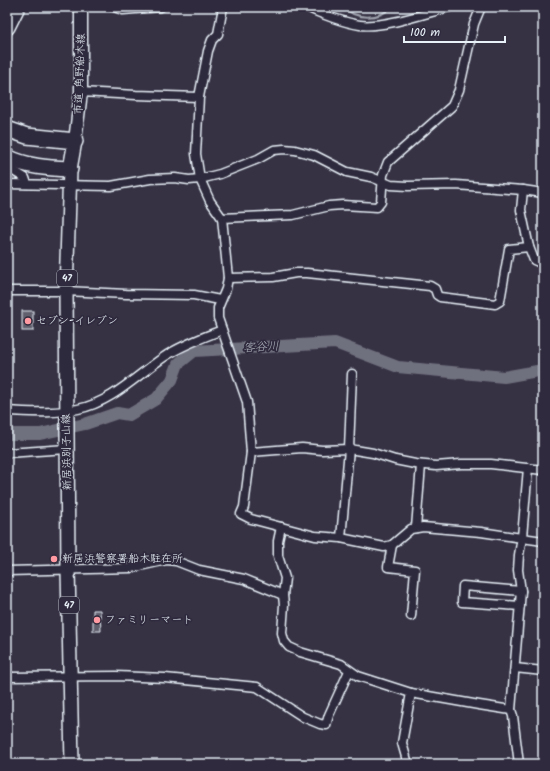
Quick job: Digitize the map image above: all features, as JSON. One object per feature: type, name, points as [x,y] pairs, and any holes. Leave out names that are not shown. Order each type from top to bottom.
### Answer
[{"type":"highway","points":[[7,27],[17,7]]},
{"type":"highway","points":[[7,129],[27,136],[75,141]]},
{"type":"highway","points":[[7,156],[22,164],[70,169]]},
{"type":"main road","name":"新居浜別子山線","points":[[72,764],[68,569],[66,291],[70,169],[75,141]]},
{"type":"street","name":"市道 角野船木線","points":[[75,141],[81,92],[81,7]]},
{"type":"street","points":[[114,7],[122,10],[161,7]]},
{"type":"street","points":[[224,7],[218,34],[212,40],[208,51],[199,97],[196,154],[200,179],[210,201],[222,218],[228,278],[226,289],[220,300],[218,318],[247,402],[251,452],[244,508],[241,514],[251,519],[315,536],[341,538],[384,547],[392,546],[411,529],[416,528],[481,532],[543,541]]},
{"type":"street","points":[[307,7],[360,25],[381,24],[450,7]]},
{"type":"street","points":[[222,218],[293,215],[330,206],[378,207],[381,202],[383,175],[388,162],[452,106],[459,90],[474,24],[481,7]]},
{"type":"street","points":[[81,92],[199,97]]},
{"type":"street","points":[[7,184],[111,186],[150,179],[200,179],[220,174],[258,159],[274,150],[284,149],[314,155],[347,172],[371,177],[391,185],[456,185],[543,193]]},
{"type":"street","points":[[7,167],[25,178],[27,184]]},
{"type":"street","points":[[523,190],[521,210],[529,248],[534,260],[543,264]]},
{"type":"street","points":[[228,278],[273,277],[296,273],[307,273],[430,286],[435,289],[437,295],[440,297],[495,304],[500,301],[509,248],[529,248]]},
{"type":"street","points":[[7,291],[66,291],[194,295],[220,300]]},
{"type":"street","points":[[7,411],[67,414],[96,403],[120,391],[164,357],[188,343],[223,332]]},
{"type":"street","points":[[341,538],[349,449],[352,374]]},
{"type":"street","points":[[7,452],[67,447]]},
{"type":"street","points":[[251,452],[302,448],[322,450],[349,449],[373,453],[395,460],[436,466],[491,464],[543,470]]},
{"type":"street","points":[[416,528],[421,464]]},
{"type":"street","points":[[519,764],[514,716],[511,710],[521,590],[518,570],[528,468]]},
{"type":"street","points":[[281,527],[278,541],[278,556],[284,578],[282,633],[284,641],[289,647],[294,650],[334,661],[358,676],[411,693],[479,706],[511,710]]},
{"type":"street","points":[[392,546],[388,567],[415,570],[411,616]]},
{"type":"street","points":[[7,571],[131,568],[167,560],[176,561],[199,570],[244,579],[283,595]]},
{"type":"street","points":[[520,606],[462,602],[463,586],[521,590]]},
{"type":"street","points":[[515,668],[543,671]]},
{"type":"street","points":[[7,677],[116,676],[164,678],[258,687],[304,717],[326,725],[349,671]]},
{"type":"street","points":[[408,764],[402,743],[411,693]]},
{"type":"building","name":"セブン-イレブン","points":[[22,311],[33,311],[33,331],[22,331]]},
{"type":"building","name":"ファミリーマート","points":[[93,610],[100,610],[101,631],[93,631]]},
{"type":"waterway","points":[[344,7],[354,14],[368,17],[381,14],[391,7]]},
{"type":"waterway","name":"客谷川","points":[[7,434],[40,434],[85,424],[117,413],[129,415],[156,399],[172,380],[178,364],[194,351],[335,343],[398,367],[504,377],[543,370]]},
{"type":"place","name":"セブン-イレブン","points":[[28,321]]},
{"type":"place","name":"新居浜警察署船木駐在所","points":[[54,559]]},
{"type":"place","name":"ファミリーマート","points":[[97,620]]}]
